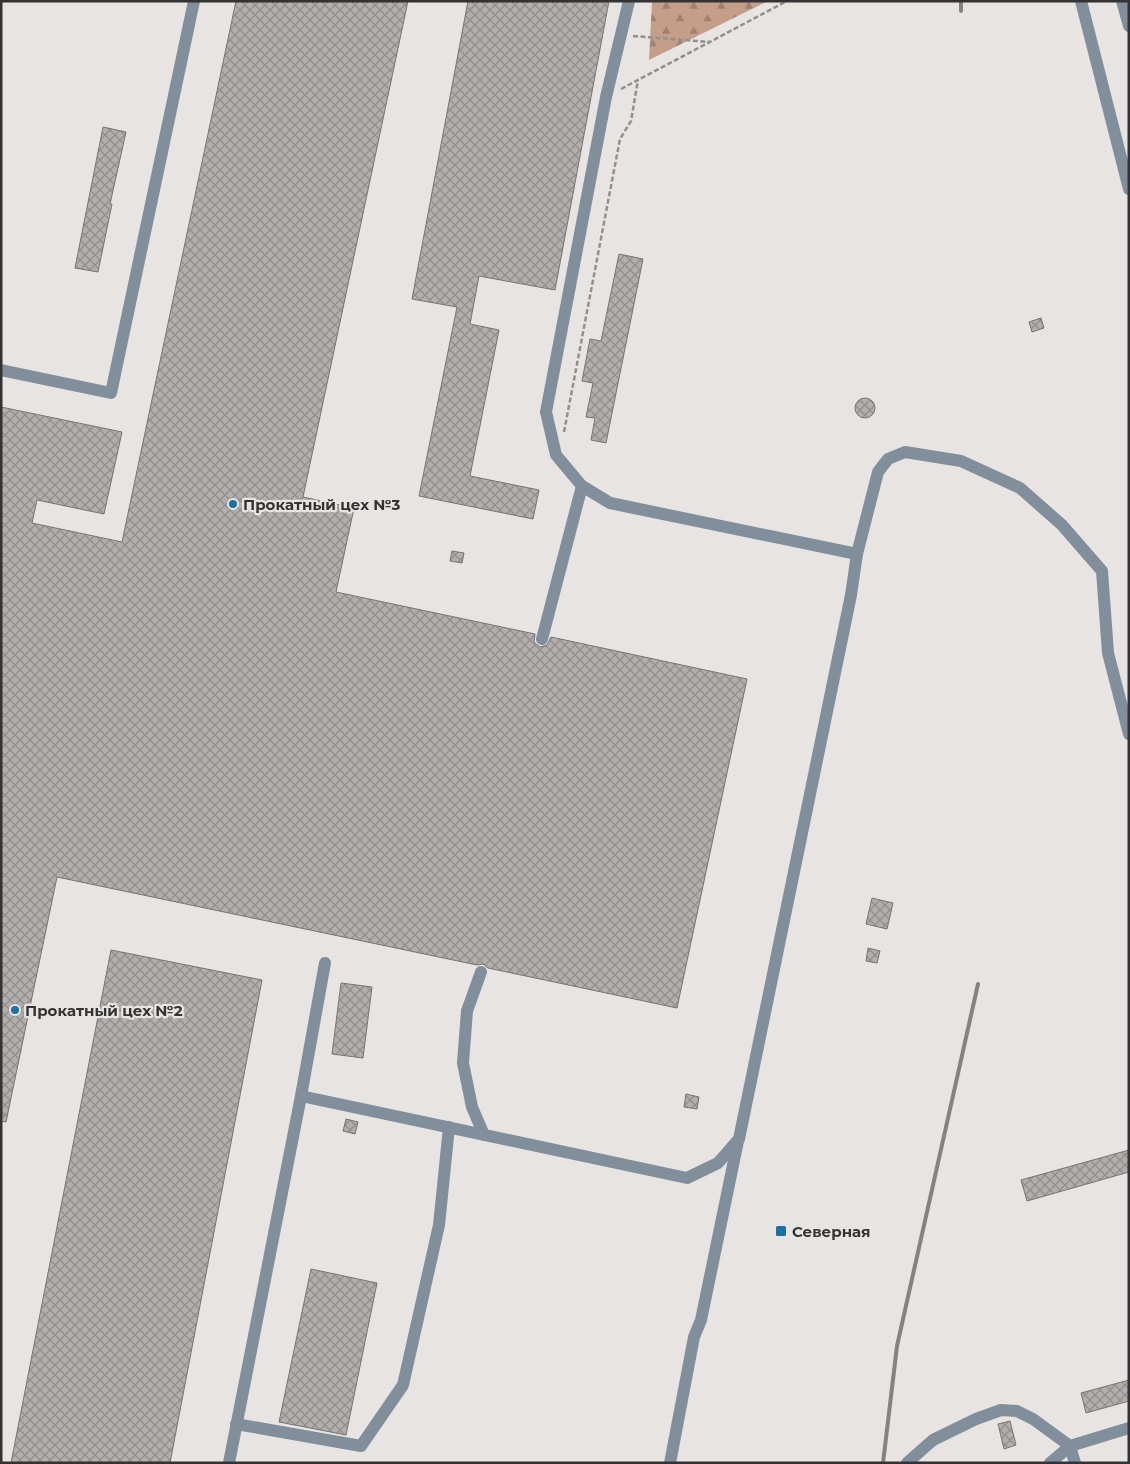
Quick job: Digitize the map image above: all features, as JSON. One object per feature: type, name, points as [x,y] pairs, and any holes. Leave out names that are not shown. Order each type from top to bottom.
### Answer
[{"type":"lane","points":[[1,370],[111,393],[194,1]]},
{"type":"lane","points":[[629,1],[606,96],[546,412],[556,455],[582,486],[610,503],[857,554]]},
{"type":"lane","points":[[1081,1],[1129,189]]},
{"type":"lane","points":[[1122,1],[1129,26]]},
{"type":"lane","points":[[670,1463],[694,1337],[701,1320],[852,595],[857,554],[878,472],[888,459],[905,452],[961,461],[1020,488],[1062,525],[1102,571],[1108,653],[1129,734]]},
{"type":"lane","points":[[542,639],[582,486]]},
{"type":"lane","points":[[229,1463],[301,1096],[325,963]]},
{"type":"lane","points":[[481,972],[467,1011],[463,1063],[472,1107],[484,1135]]},
{"type":"lane","points":[[301,1096],[687,1178],[718,1163],[739,1139]]},
{"type":"lane","points":[[236,1424],[361,1446],[403,1385],[439,1226],[449,1128]]},
{"type":"lane","points":[[908,1463],[912,1457],[933,1440],[976,1419],[1000,1410],[1017,1411],[1034,1419],[1070,1446],[1075,1463]]},
{"type":"lane","points":[[1050,1463],[1070,1446],[1129,1428]]},
{"type":"path","points":[[606,96],[788,1]]},
{"type":"path","points":[[621,35],[711,42]]},
{"type":"path","points":[[559,459],[620,139],[632,120],[638,80]]},
{"type":"green space","points":[[652,1],[768,1],[649,60]]},
{"type":"building","name":"Прокатный цех №3","points":[[236,1],[408,1],[303,497],[354,508],[336,592],[535,634],[534,642],[540,647],[547,645],[551,637],[747,679],[677,1008],[488,968],[483,964],[477,965],[57,877],[6,1122],[1,1121],[1,407],[122,432],[104,514],[37,500],[32,523],[122,542]]},
{"type":"building","points":[[468,1],[609,1],[555,290],[479,276],[470,324],[499,330],[470,476],[539,490],[533,519],[419,496],[457,307],[412,299]]},
{"type":"building","points":[[103,127],[126,132],[110,204],[112,204],[98,272],[75,268]]},
{"type":"building","points":[[619,254],[643,259],[606,443],[591,440],[595,418],[586,417],[593,383],[582,381],[590,339],[601,341]]},
{"type":"building","points":[[1041,318],[1044,328],[1032,332],[1029,322]]},
{"type":"building","points":[[861,398],[869,398],[875,404],[875,412],[869,418],[861,418],[855,412],[855,404]]},
{"type":"building","points":[[452,551],[464,553],[462,563],[450,561]]},
{"type":"building","points":[[872,898],[893,903],[887,929],[866,924]]},
{"type":"building","points":[[868,948],[880,951],[877,963],[866,961]]},
{"type":"building","points":[[111,950],[262,980],[170,1463],[11,1463]]},
{"type":"building","points":[[341,983],[372,987],[363,1058],[332,1054]]},
{"type":"building","points":[[686,1094],[699,1097],[697,1109],[684,1107]]},
{"type":"building","points":[[346,1119],[358,1122],[355,1134],[343,1131]]},
{"type":"building","points":[[1129,1150],[1129,1172],[1027,1201],[1021,1180]]},
{"type":"building","points":[[311,1269],[377,1283],[346,1435],[279,1422]]},
{"type":"building","points":[[1129,1380],[1129,1401],[1086,1413],[1081,1393]]},
{"type":"building","points":[[1010,1421],[1016,1445],[1004,1449],[998,1424]]},
{"type":"railway","points":[[961,1],[961,11]]},
{"type":"railway","points":[[883,1463],[897,1346],[978,984]]},
{"type":"place","name":"Прокатный цех №3","points":[[233,504]]},
{"type":"place","name":"Прокатный цех №2","points":[[15,1010]]},
{"type":"place","name":"Северная","points":[[781,1231]]}]
